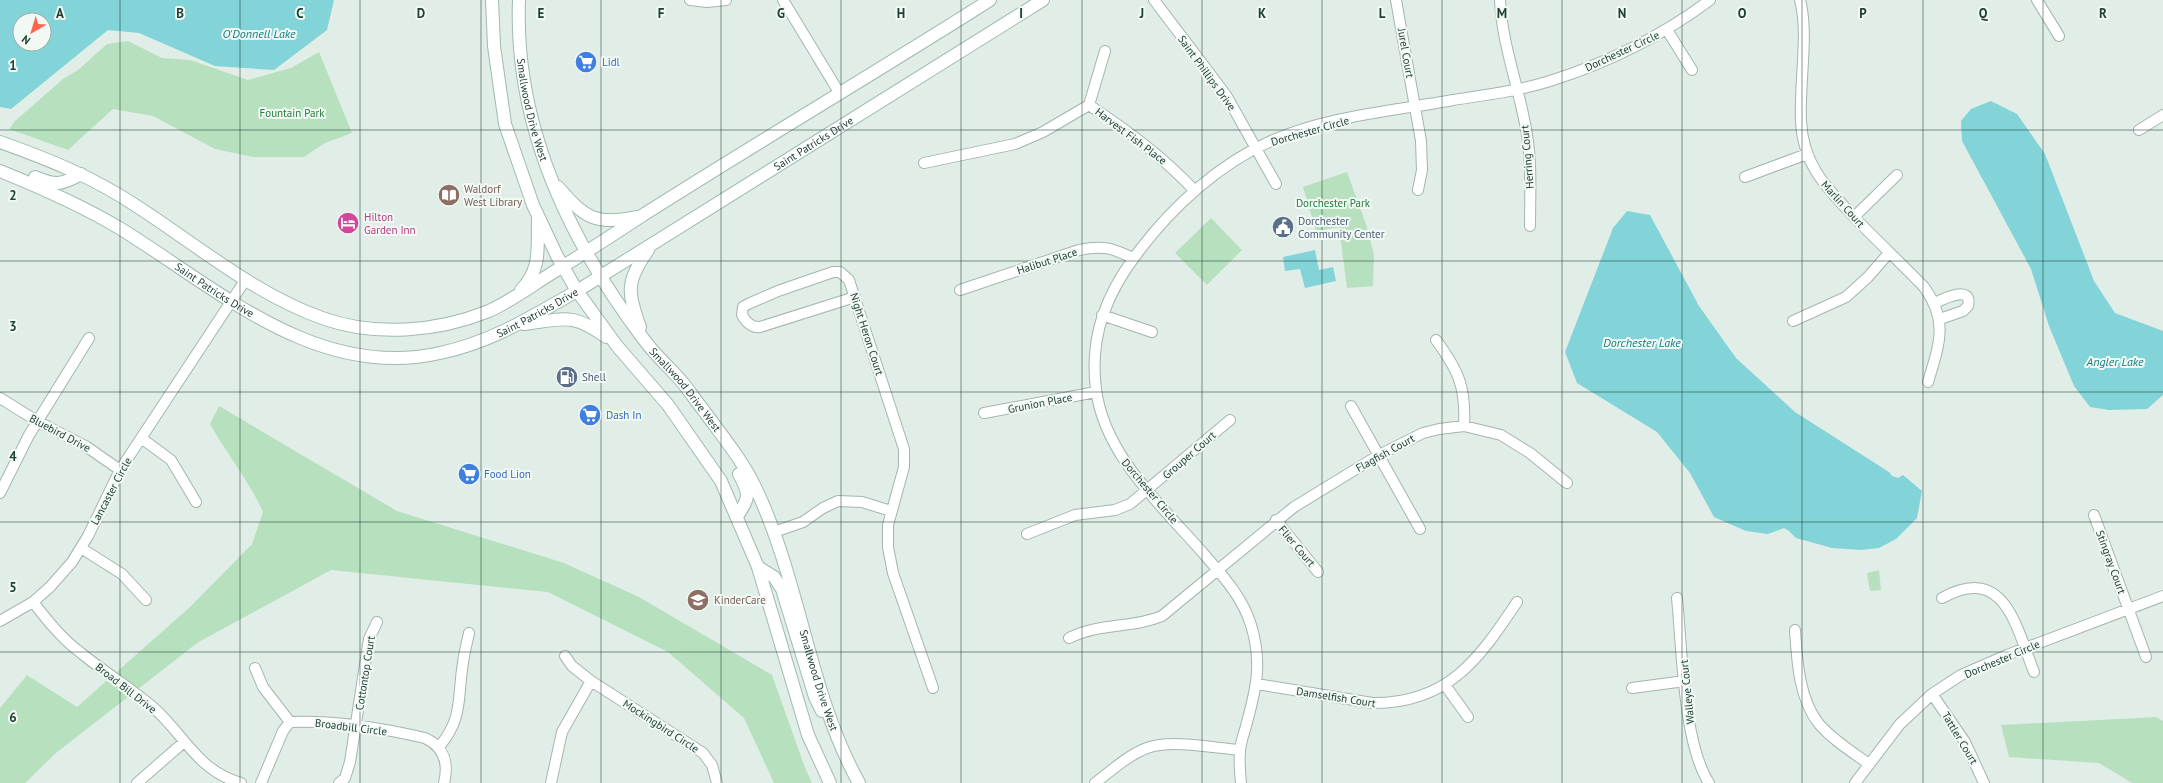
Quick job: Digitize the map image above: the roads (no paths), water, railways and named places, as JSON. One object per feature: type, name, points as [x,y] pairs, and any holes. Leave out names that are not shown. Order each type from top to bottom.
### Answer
[{"type":"main road","points":[[492,0],[494,46],[505,124],[520,172],[538,217],[577,291],[617,346],[668,405],[721,481],[758,567],[808,735],[830,783]]},
{"type":"main road","name":"Smallwood Drive West","points":[[519,0],[519,38],[527,96],[540,152],[550,178],[586,253],[600,276],[645,341],[684,385],[722,433],[757,490],[774,532],[794,590],[828,713],[844,753],[859,783]]},
{"type":"main road","points":[[0,142],[81,174],[137,206],[246,279],[287,304],[324,319],[367,329],[401,330],[436,326],[488,311],[511,300],[644,215],[990,0]]},
{"type":"main road","name":"Saint Patricks Drive","points":[[0,171],[77,204],[122,230],[262,321],[308,341],[345,352],[376,357],[413,357],[439,353],[482,341],[518,325],[577,291],[1043,0]]},
{"type":"main road","points":[[0,164],[57,184],[63,184],[81,174]]},
{"type":"main road","points":[[550,178],[574,205],[595,218],[613,221],[644,215]]},
{"type":"main road","points":[[511,300],[526,284],[538,261],[538,217]]},
{"type":"main road","points":[[645,341],[631,302],[631,282],[636,268],[653,244]]},
{"type":"main road","points":[[518,325],[549,319],[571,319],[593,328],[617,346]]},
{"type":"main road","points":[[705,413],[748,492],[747,502],[737,516]]},
{"type":"main road","points":[[758,567],[774,577],[782,589],[815,697],[844,753]]},
{"type":"street","points":[[690,0],[707,2],[726,0]]},
{"type":"street","points":[[783,0],[840,94]]},
{"type":"street","name":"Saint Phillips Drive","points":[[1154,0],[1215,80],[1276,184]]},
{"type":"street","name":"Jurel Court","points":[[1396,0],[1422,152],[1422,170],[1418,190]]},
{"type":"street","name":"Herring Court","points":[[1500,0],[1503,31],[1529,147],[1530,226]]},
{"type":"street","name":"Dorchester Circle","points":[[1241,783],[1240,750],[1257,684],[1257,656],[1250,622],[1238,595],[1125,462],[1114,443],[1104,418],[1096,392],[1096,356],[1102,315],[1116,284],[1162,222],[1195,191],[1256,148],[1285,135],[1330,122],[1517,90],[1548,82],[1596,64],[1667,30],[1710,0]]},
{"type":"street","name":"Marlin Court","points":[[1800,0],[1803,28],[1801,122],[1803,143],[1807,154],[1821,180],[1832,195],[1924,287],[1934,303],[1940,319],[1940,338],[1928,382]]},
{"type":"street","points":[[2037,0],[2059,36]]},
{"type":"street","points":[[1667,30],[1692,70]]},
{"type":"street","points":[[1089,105],[1104,51]]},
{"type":"street","name":"Harvest Fish Place","points":[[924,163],[1015,144],[1043,132],[1089,105],[1147,146],[1171,166],[1195,191]]},
{"type":"street","points":[[2138,130],[2163,115]]},
{"type":"street","points":[[1745,177],[1807,154]]},
{"type":"street","points":[[1854,217],[1897,175]]},
{"type":"street","name":"Halibut Place","points":[[960,290],[1079,250],[1097,246],[1110,248],[1134,258]]},
{"type":"street","points":[[1793,321],[1846,297],[1868,278],[1889,253]]},
{"type":"street","name":"Night Heron Court","points":[[855,297],[756,328],[749,325],[744,318],[742,310],[748,304],[778,291],[837,271],[848,277],[855,297],[904,449],[904,467],[891,511],[887,536],[890,558],[933,688]]},
{"type":"street","name":"Lancaster Circle","points":[[0,622],[33,602],[62,574],[81,548],[120,470],[230,301],[246,279]]},
{"type":"street","points":[[1934,303],[1959,294],[1966,295],[1969,301],[1968,306],[1962,311],[1940,319]]},
{"type":"street","points":[[1102,315],[1152,332]]},
{"type":"street","points":[[0,493],[37,421],[89,338]]},
{"type":"street","points":[[1436,340],[1454,365],[1462,383],[1465,403],[1464,426]]},
{"type":"street","name":"Grunion Place","points":[[984,413],[1096,392]]},
{"type":"street","name":"Bluebird Drive","points":[[0,398],[37,421],[87,447],[120,470]]},
{"type":"street","points":[[1351,406],[1420,528]]},
{"type":"street","name":"Grouper Court","points":[[1027,534],[1075,515],[1123,508],[1148,490],[1230,420]]},
{"type":"street","name":"Flagfish Court","points":[[1069,638],[1091,629],[1110,625],[1139,624],[1162,616],[1276,520],[1313,494],[1379,455],[1423,433],[1440,428],[1464,426],[1501,435],[1530,453],[1567,483]]},
{"type":"street","points":[[142,438],[171,460],[196,502]]},
{"type":"street","points":[[774,532],[803,522],[823,508],[838,501],[862,502],[891,511]]},
{"type":"street","name":"Stingray Court","points":[[2094,515],[2146,657]]},
{"type":"street","name":"Flier Court","points":[[1276,520],[1318,572]]},
{"type":"street","points":[[81,548],[122,574],[146,600]]},
{"type":"street","points":[[1942,598],[1961,589],[1980,589],[1992,592],[2008,608],[2034,672]]},
{"type":"street","name":"Dorchester Circle","points":[[1856,783],[1900,724],[1932,694],[1971,670],[2163,596]]},
{"type":"street","name":"Walleye Court","points":[[1677,598],[1692,735],[1707,782]]},
{"type":"street","name":"Broad Bill Drive","points":[[33,602],[47,620],[79,652],[154,708],[203,764],[221,775],[241,783]]},
{"type":"street","name":"Damselfish Court","points":[[1257,684],[1381,704],[1419,697],[1445,685],[1466,669],[1499,629],[1518,602]]},
{"type":"street","name":"Cottontop Court","points":[[339,783],[345,778],[348,769],[357,726],[369,638],[377,622]]},
{"type":"street","points":[[1795,630],[1797,660],[1810,709],[1830,735],[1869,764]]},
{"type":"street","points":[[444,783],[445,762],[443,753],[439,747],[452,730],[457,717],[463,663],[470,633]]},
{"type":"street","name":"Mockingbird Circle","points":[[565,656],[572,666],[591,681],[703,753],[712,764],[717,783]]},
{"type":"street","points":[[255,668],[263,687],[290,722],[283,731],[261,783]]},
{"type":"street","points":[[551,783],[562,732],[591,681]]},
{"type":"street","points":[[1632,688],[1685,681]]},
{"type":"street","points":[[1445,685],[1468,717]]},
{"type":"street","name":"Tattler Court","points":[[1932,694],[1965,742],[1984,783]]},
{"type":"street","name":"Broadbill Circle","points":[[290,722],[357,726],[425,738],[439,747]]},
{"type":"street","points":[[137,783],[184,742]]},
{"type":"street","points":[[1095,783],[1133,756],[1153,746],[1168,744],[1240,750]]},
{"type":"water","name":"O'Donnell Lake","points":[[0,0],[334,0],[327,30],[274,70],[215,66],[139,33],[108,30],[11,109],[0,107]]},
{"type":"water","name":"Angler Lake","points":[[1991,101],[2017,114],[2045,154],[2094,281],[2115,313],[2163,331],[2163,395],[2147,409],[2109,410],[2090,407],[2074,386],[2049,326],[2031,269],[1962,141],[1961,121],[1971,109]]},
{"type":"water","name":"Dorchester Lake","points":[[1627,211],[1650,215],[1699,306],[1736,358],[1795,412],[1889,472],[1892,476],[1898,478],[1903,475],[1922,491],[1917,518],[1896,539],[1879,548],[1861,550],[1832,548],[1796,538],[1784,528],[1768,534],[1746,531],[1714,517],[1690,473],[1657,432],[1577,383],[1565,352],[1613,228]]},
{"type":"water","points":[[1315,250],[1319,270],[1333,267],[1336,281],[1305,288],[1300,269],[1285,271],[1283,257]]},
{"type":"place","name":"Lidl","points":[[586,62]]},
{"type":"place","name":"Waldorf West Library","points":[[449,195]]},
{"type":"place","name":"Hilton Garden Inn","points":[[348,223]]},
{"type":"place","name":"Dorchester Community Center","points":[[1283,227]]},
{"type":"place","name":"Shell","points":[[567,377]]},
{"type":"place","name":"Dash In","points":[[590,415]]},
{"type":"place","name":"Food Lion","points":[[469,474]]},
{"type":"place","name":"KinderCare","points":[[698,600]]},
{"type":"park label","name":"Fountain Park","points":[[292,113]]},
{"type":"park label","name":"Dorchester Park","points":[[1333,203]]}]
